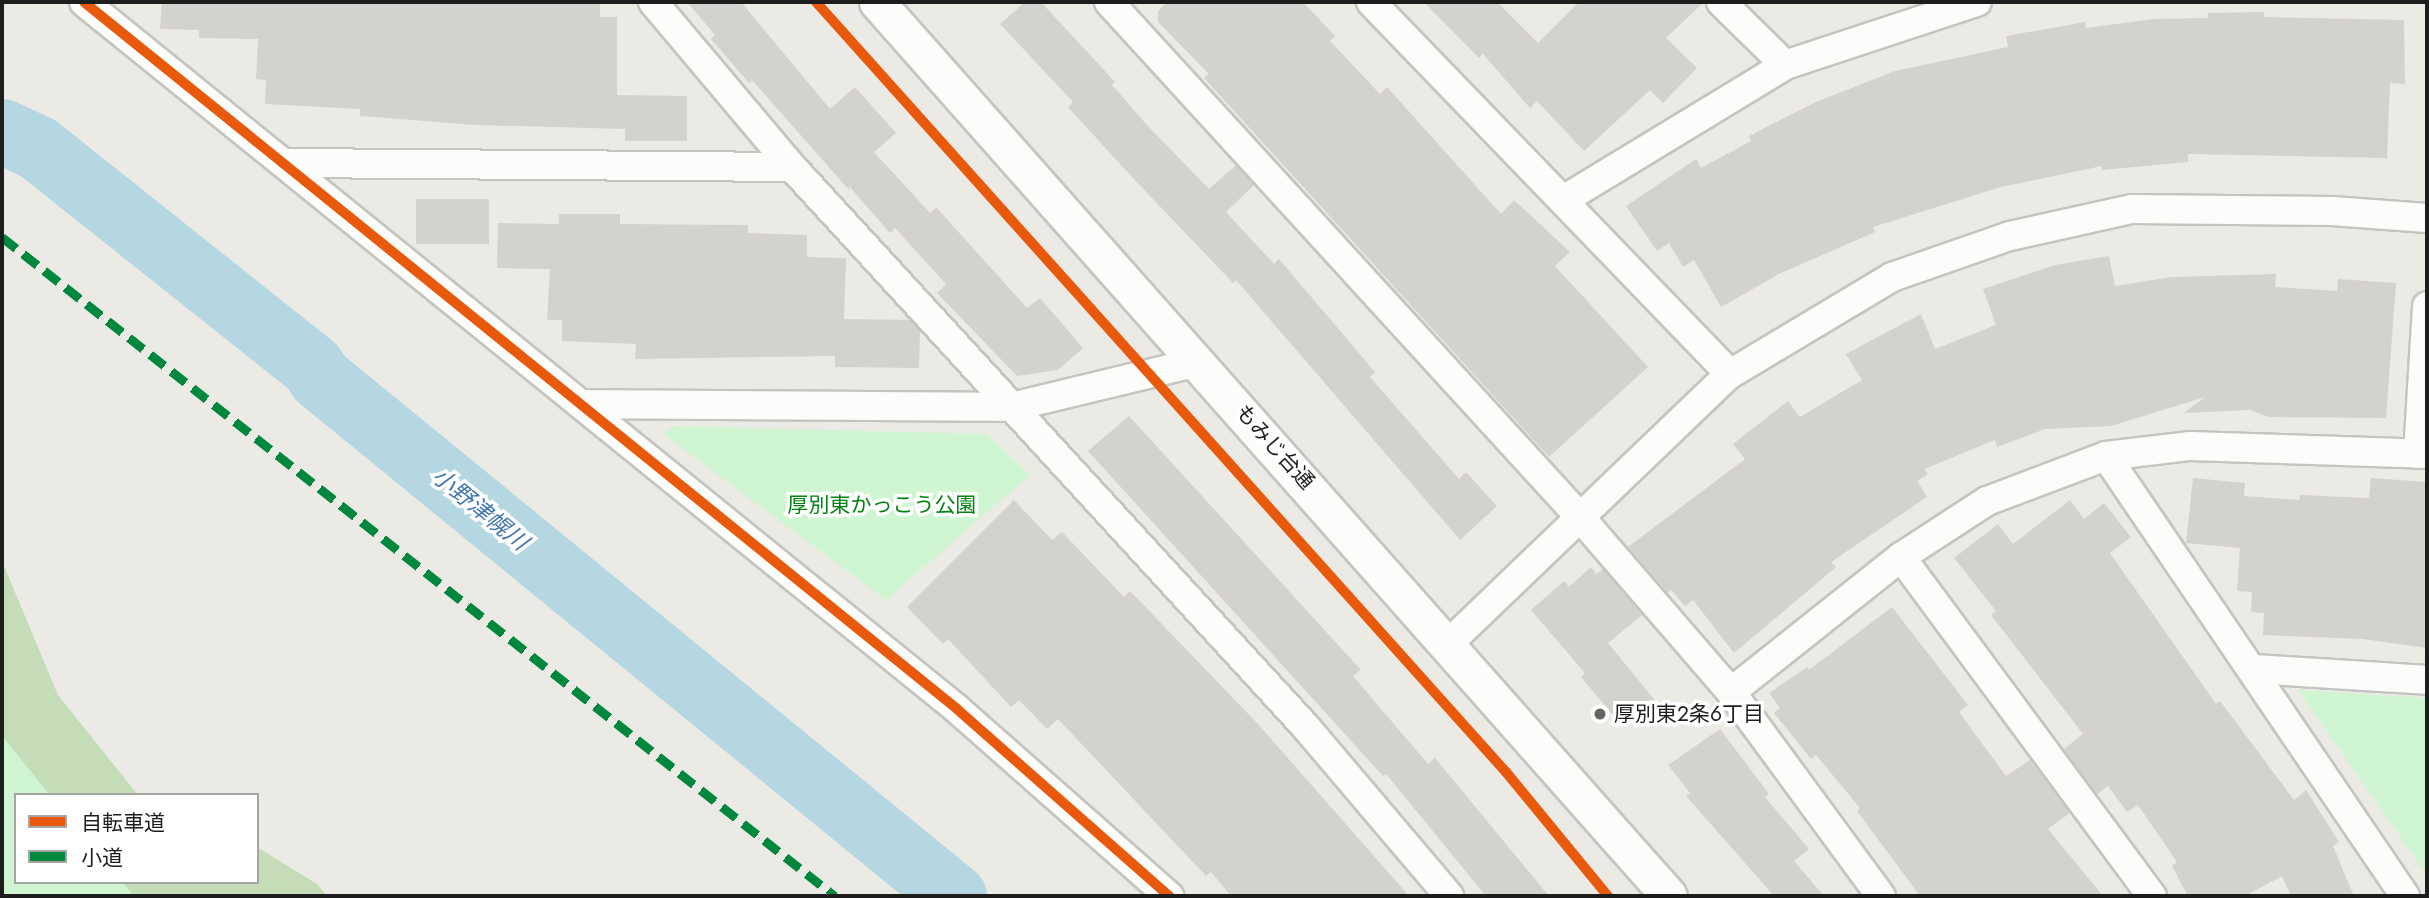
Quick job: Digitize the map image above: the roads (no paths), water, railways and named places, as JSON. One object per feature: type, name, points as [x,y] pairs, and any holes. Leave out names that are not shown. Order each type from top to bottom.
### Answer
[{"type":"street","points":[[84,2],[957,709],[1169,896]]},
{"type":"street","points":[[653,2],[792,167],[1305,726],[1449,896]]},
{"type":"street","name":"もみじ台通","points":[[877,2],[1449,643],[1670,896]]},
{"type":"street","points":[[1109,2],[1579,516],[1731,692],[1881,896]]},
{"type":"street","points":[[1371,2],[1565,199],[1730,374]]},
{"type":"street","points":[[1721,2],[1785,65]]},
{"type":"street","points":[[1565,199],[1785,65],[1977,2]]},
{"type":"street","points":[[286,163],[792,167]]},
{"type":"street","points":[[1449,643],[1730,374],[1892,277],[2010,236],[2132,209],[2332,211],[2427,218]]},
{"type":"street","points":[[1731,692],[1901,557],[1987,501],[2106,456],[2190,446],[2422,454],[2427,306]]},
{"type":"street","points":[[581,404],[1011,407],[1199,362]]},
{"type":"street","points":[[2106,456],[2254,669],[2405,896]]},
{"type":"street","points":[[1901,557],[2152,896]]},
{"type":"street","points":[[2254,669],[2427,680]]},
{"type":"waterway","name":"小野津幌川","points":[[2,131],[38,148],[312,366],[320,378],[954,896]]},
{"type":"place","name":"厚別東2条6丁目","points":[[1600,714]]},
{"type":"park label","name":"厚別東かっこう公園","points":[[882,505]]}]
